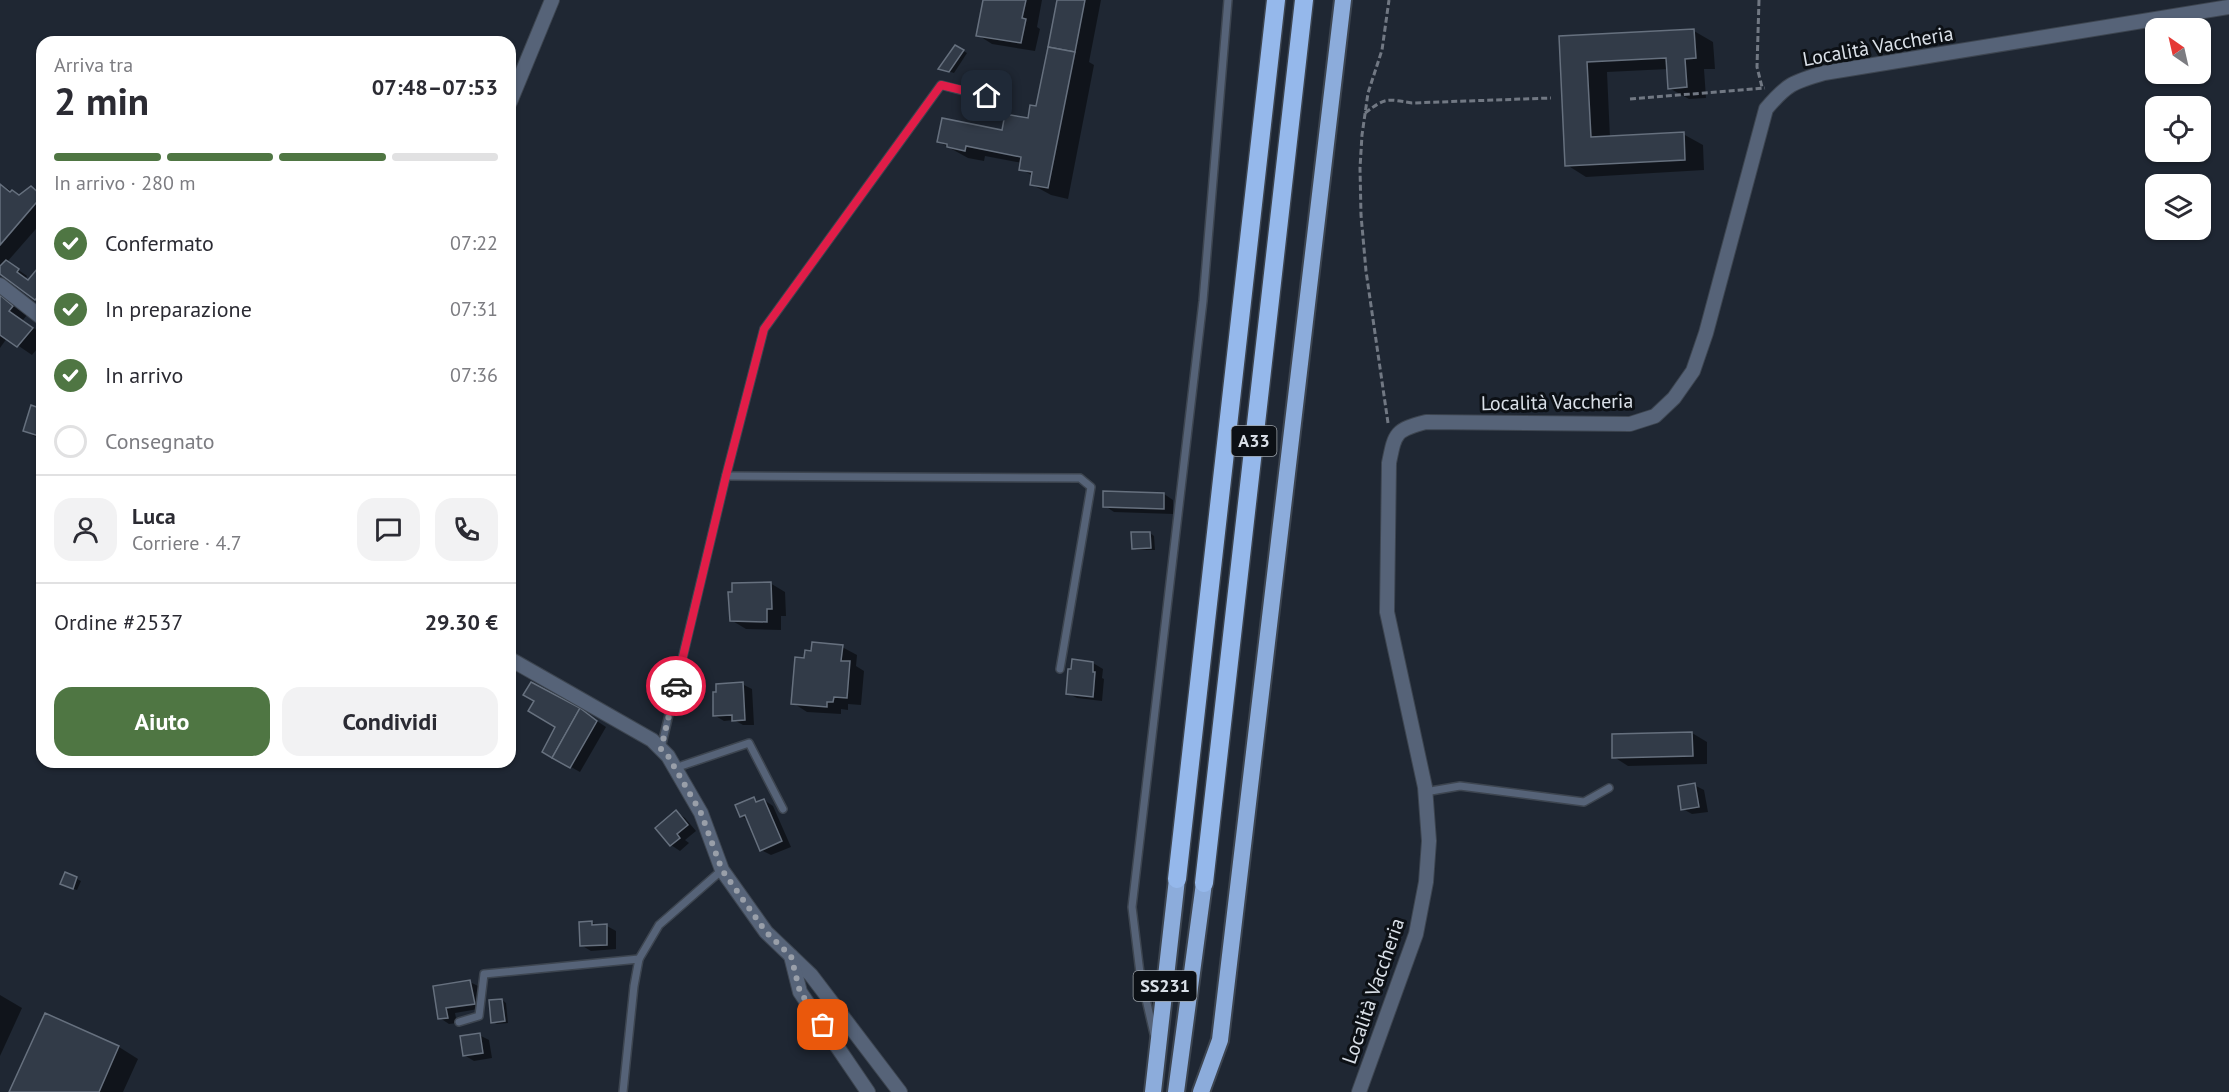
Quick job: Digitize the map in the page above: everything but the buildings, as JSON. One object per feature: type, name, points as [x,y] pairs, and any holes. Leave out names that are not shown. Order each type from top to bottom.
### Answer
[{"type":"highway","name":"A33","points":[[1177,879],[1276,0]]},
{"type":"highway","name":"A33","points":[[1204,883],[1304,0]]},
{"type":"highway","points":[[1201,1092],[1220,1040],[1343,0]]},
{"type":"highway","name":"SS231","points":[[1153,1092],[1177,879]]},
{"type":"highway","name":"SS231","points":[[1176,1092],[1204,883]]},
{"type":"street","points":[[516,87],[552,0]]},
{"type":"street","name":"Località Vaccheria","points":[[1359,1092],[1416,934],[1426,882],[1428,851],[1425,792],[1387,612],[1389,463],[1393,439],[1404,428],[1426,422],[1630,424],[1655,416],[1674,398],[1693,371],[1706,333],[1766,109],[1779,93],[1795,81],[1824,73],[2229,7]]},
{"type":"street","points":[[0,285],[36,313]]},
{"type":"street","points":[[516,662],[652,740],[661,749],[675,768],[701,813],[722,870],[766,932],[811,975],[900,1092]]},
{"type":"street","points":[[791,956],[800,992],[867,1092]]},
{"type":"lane","points":[[1158,1051],[1140,973],[1132,907],[1203,301],[1228,0]]},
{"type":"lane","points":[[661,749],[726,476],[764,329],[941,85],[987,96]]},
{"type":"lane","points":[[726,476],[1080,478],[1091,487],[1060,669]]},
{"type":"lane","points":[[675,768],[749,743],[783,809]]},
{"type":"lane","points":[[1425,792],[1460,786],[1584,802],[1608,788]]},
{"type":"lane","points":[[623,1092],[639,959],[659,925],[722,870]]},
{"type":"lane","points":[[459,1022],[479,1016],[484,974],[639,959]]},
{"type":"path","points":[[1389,0],[1382,50],[1368,93],[1360,168],[1362,226],[1368,283],[1386,417],[1393,439]]},
{"type":"path","points":[[1759,0],[1757,67],[1762,87]]},
{"type":"path","points":[[1630,99],[1762,87],[1779,93]]},
{"type":"path","points":[[1365,113],[1381,101],[1389,100],[1412,103],[1551,98]]},
{"type":"way so far","points":[[676,686],[661,749],[668,756],[701,813],[722,870],[766,932],[791,956],[800,992],[823,1025]]},
{"type":"route","points":[[676,686],[764,329],[941,85],[987,96]]}]
